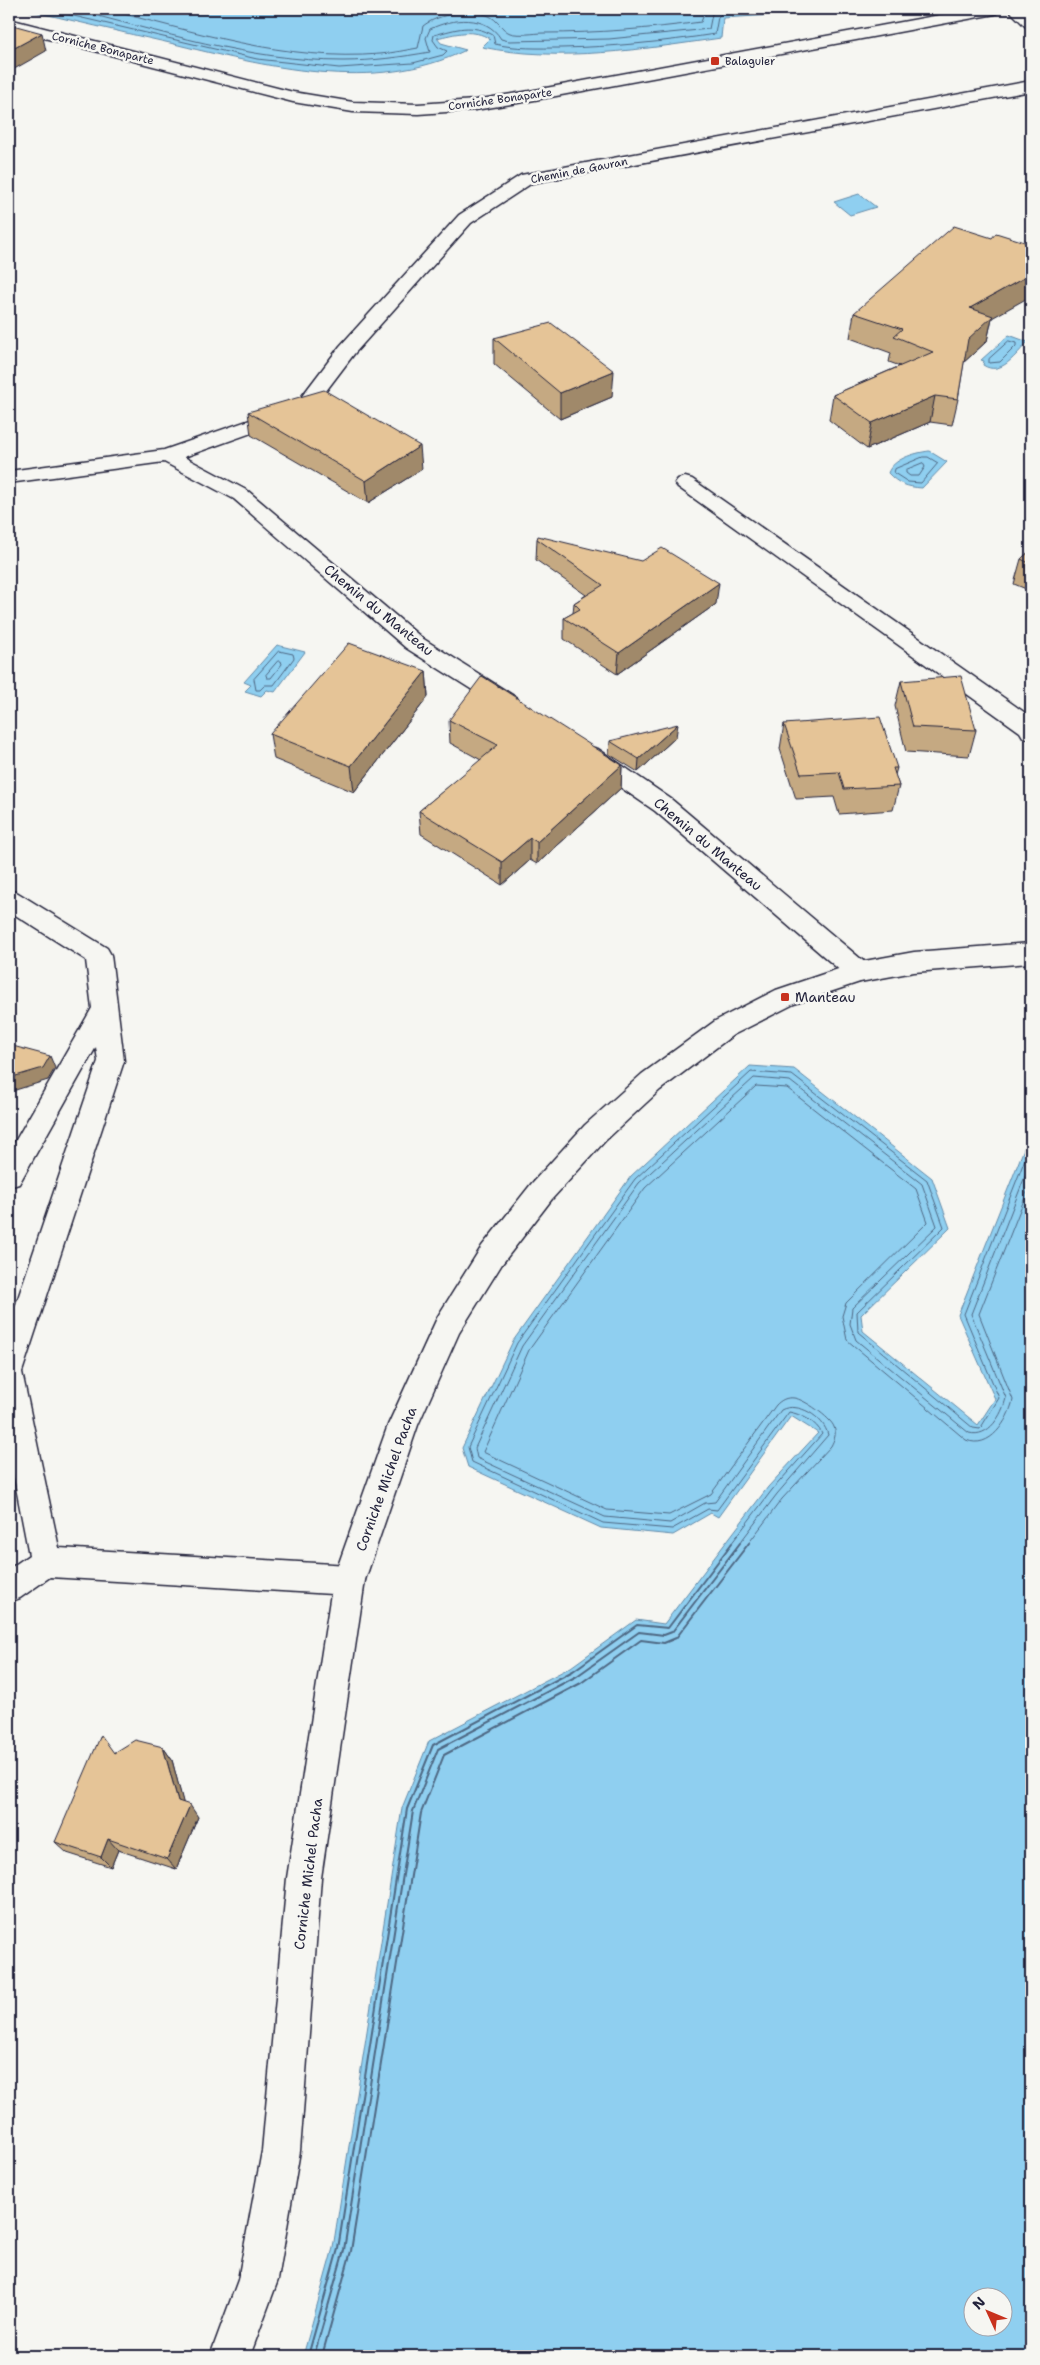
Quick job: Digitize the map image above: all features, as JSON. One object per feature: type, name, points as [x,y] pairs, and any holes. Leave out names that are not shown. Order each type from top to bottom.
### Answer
[{"type":"main road","name":"Corniche Bonaparte","points":[[9,24],[293,97],[353,107],[418,109],[524,97],[995,9]]},
{"type":"main road","points":[[1015,9],[1031,24]]},
{"type":"main road","name":"Chemin de Gauran","points":[[167,456],[304,408],[348,350],[465,219],[526,180],[1031,86]]},
{"type":"main road","points":[[9,477],[167,456]]},
{"type":"main road","name":"Chemin du Manteau","points":[[167,456],[241,495],[414,643],[528,715]]},
{"type":"main road","points":[[685,483],[1028,726],[1031,731]]},
{"type":"main road","name":"Chemin du Manteau","points":[[569,741],[663,805],[859,972]]},
{"type":"main road","points":[[9,899],[98,954],[111,1061],[9,1368]]},
{"type":"main road","name":"Corniche Michel Pacha","points":[[230,2356],[258,2280],[281,2151],[304,1878],[350,1580],[402,1425],[448,1325],[492,1255],[542,1191],[595,1133],[651,1082],[724,1028],[784,997],[859,972],[914,962],[1031,953]]},
{"type":"main road","points":[[9,1176],[104,1010]]},
{"type":"main road","points":[[9,1376],[46,1562]]},
{"type":"main road","points":[[9,1587],[46,1562],[350,1580]]},
{"type":"water","points":[[22,9],[818,9],[773,15],[723,18],[721,38],[602,53],[541,54],[511,52],[482,47],[490,39],[484,36],[471,33],[457,34],[437,38],[441,43],[466,50],[431,64],[394,71],[357,74],[319,72],[243,60]]},
{"type":"water","points":[[859,194],[876,207],[850,215],[834,202]]},
{"type":"water","points":[[1009,335],[1028,342],[1013,358],[1002,366],[990,368],[983,365],[984,361],[981,360]]},
{"type":"water","points":[[929,451],[947,462],[922,488],[903,484],[895,480],[888,473],[899,460],[917,453]]},
{"type":"water","points":[[277,645],[305,652],[275,692],[267,690],[261,696],[245,691],[251,685],[244,682]]},
{"type":"water","points":[[750,1066],[794,1069],[932,1178],[950,1228],[861,1315],[863,1331],[978,1425],[995,1399],[958,1315],[1031,1131],[1031,2356],[303,2356],[333,2248],[402,1808],[429,1741],[571,1667],[636,1620],[664,1624],[768,1487],[818,1433],[791,1416],[718,1517],[711,1513],[673,1535],[601,1528],[468,1467],[462,1448],[513,1341],[631,1176]]},
{"type":"building","points":[[9,24],[42,33],[9,51]]},
{"type":"building","points":[[954,226],[992,238],[996,233],[1031,244],[1031,274],[970,308],[993,316],[968,339],[958,399],[935,396],[872,423],[833,395],[933,352],[894,336],[902,329],[854,313]]},
{"type":"building","points":[[551,323],[614,371],[560,393],[494,338]]},
{"type":"building","points":[[324,390],[420,446],[366,481],[248,412]]},
{"type":"building","points":[[538,536],[641,561],[662,548],[719,583],[619,653],[564,618],[580,609],[574,603],[603,585],[537,539]]},
{"type":"building","points":[[1031,550],[1031,564],[1021,559]]},
{"type":"building","points":[[349,643],[426,671],[351,766],[270,734]]},
{"type":"building","points":[[482,676],[622,765],[537,842],[530,838],[502,862],[419,811],[498,745],[449,720]]},
{"type":"building","points":[[961,676],[976,730],[913,727],[901,681]]},
{"type":"building","points":[[880,717],[897,768],[893,768],[899,786],[844,789],[839,772],[801,774],[784,724]]},
{"type":"building","points":[[678,724],[639,759],[610,741]]},
{"type":"building","points":[[9,1045],[50,1056],[43,1068],[9,1078]]},
{"type":"building","points":[[101,1735],[114,1753],[135,1740],[163,1747],[178,1801],[190,1805],[167,1859],[108,1839],[101,1857],[55,1842]]},
{"type":"place","name":"Balaguier","points":[[715,61]]},
{"type":"place","name":"Manteau","points":[[785,997]]}]
